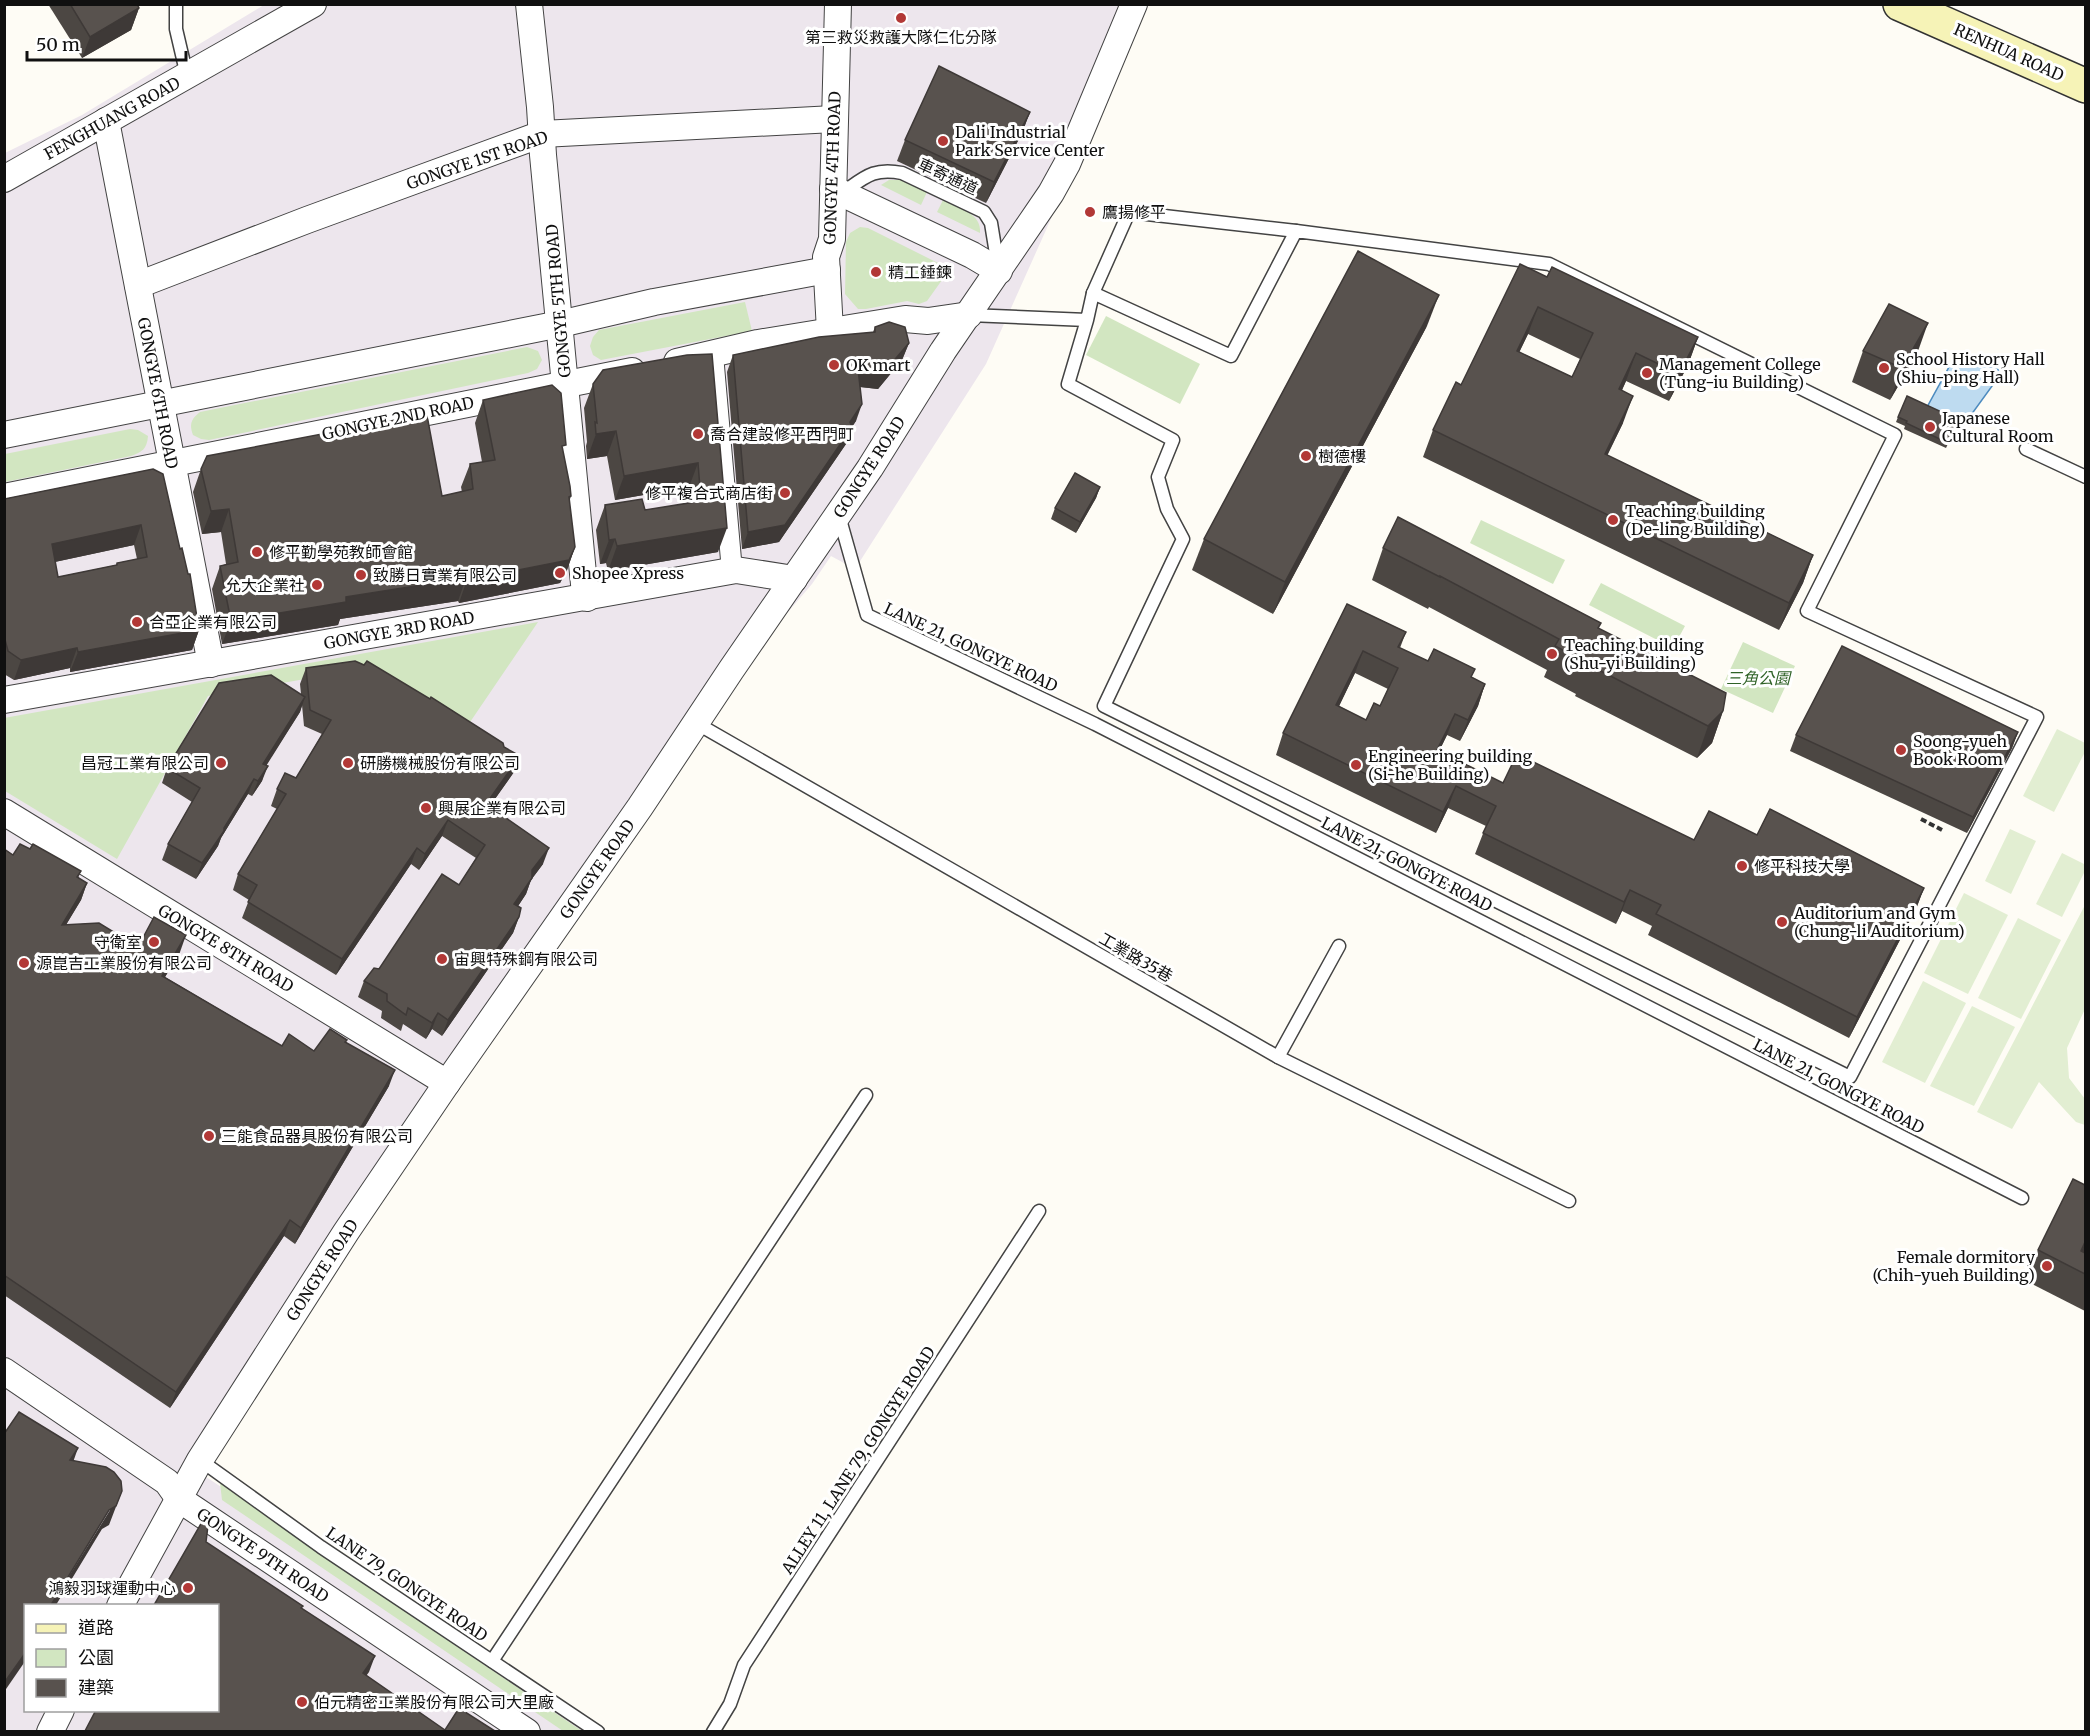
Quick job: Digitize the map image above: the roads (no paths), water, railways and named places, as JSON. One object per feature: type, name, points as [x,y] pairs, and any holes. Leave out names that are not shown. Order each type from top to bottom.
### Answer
[{"type":"main road","name":"RENHUA ROAD","points":[[1900,4],[2085,86]]},
{"type":"street","name":"FENGHUANG ROAD","points":[[4,179],[313,4]]},
{"type":"street","name":"GONGYE 5TH ROAD","points":[[529,4],[587,598]]},
{"type":"street","name":"GONGYE 4TH ROAD","points":[[830,331],[826,257],[832,239],[837,191],[834,119],[838,4]]},
{"type":"street","name":"GONGYE ROAD","points":[[121,1604],[200,1460],[346,1232],[620,836],[1052,193],[1067,164],[1134,4]]},
{"type":"street","name":"GONGYE 1ST ROAD","points":[[138,285],[542,134],[834,119]]},
{"type":"street","name":"GONGYE 6TH ROAD","points":[[106,121],[211,664]]},
{"type":"street","points":[[837,191],[972,255],[999,271]]},
{"type":"street","points":[[4,435],[560,324],[654,302],[827,270]]},
{"type":"street","name":"GONGYE 2ND ROAD","points":[[4,497],[712,355],[759,343],[905,319],[928,321],[969,315]]},
{"type":"street","points":[[712,355],[732,571]]},
{"type":"street","name":"GONGYE 3RD ROAD","points":[[4,700],[732,571],[746,570],[794,579]]},
{"type":"street","name":"GONGYE 8TH ROAD","points":[[4,812],[447,1083]]},
{"type":"street","name":"GONGYE 9TH ROAD","points":[[4,1371],[167,1482],[179,1499],[527,1731]]},
{"type":"street","points":[[50,1731],[60,1712]]},
{"type":"lane","points":[[176,4],[176,29],[187,76]]},
{"type":"lane","name":"車寄通道","points":[[837,191],[874,172],[888,170],[902,173],[984,212],[991,223],[999,271]]},
{"type":"lane","points":[[1095,724],[1183,539],[1167,509],[1158,477],[1173,440],[1068,384],[1093,293],[1129,212],[1549,264],[1895,435],[1807,611],[2037,717],[1850,1077],[1104,706]]},
{"type":"lane","points":[[1093,293],[1231,356],[1296,231]]},
{"type":"lane","points":[[969,315],[1087,320]]},
{"type":"lane","points":[[2025,449],[2085,477]]},
{"type":"lane","name":"LANE 21, GONGYE ROAD","points":[[838,514],[867,615],[1095,724],[2022,1198]]},
{"type":"lane","name":"工業路35巷","points":[[696,723],[1278,1057],[1569,1201]]},
{"type":"lane","points":[[1278,1057],[1339,946]]},
{"type":"lane","points":[[492,1661],[866,1095]]},
{"type":"lane","name":"ALLEY 11, LANE 79, GONGYE ROAD","points":[[713,1731],[730,1704],[744,1665],[1040,1211]]},
{"type":"lane","name":"LANE 79, GONGYE ROAD","points":[[200,1460],[321,1547],[598,1731]]},
{"type":"water","points":[[1954,358],[2003,371],[1963,426],[1926,409]]},
{"type":"place","name":"第三救災救護大隊仁化分隊","points":[[901,18]]},
{"type":"place","name":"Dali Industrial Park Service Center","points":[[943,141]]},
{"type":"place","name":"鷹揚修平","points":[[1090,212]]},
{"type":"place","name":"精工錘鍊","points":[[876,272]]},
{"type":"place","name":"OK mart","points":[[834,365]]},
{"type":"place","name":"School History Hall (Shiu-ping Hall)","points":[[1884,368]]},
{"type":"place","name":"Management College (Tung-iu Building)","points":[[1647,373]]},
{"type":"place","name":"Japanese Cultural Room","points":[[1930,427]]},
{"type":"place","name":"喬合建設修平西門町","points":[[698,434]]},
{"type":"place","name":"樹德樓","points":[[1306,456]]},
{"type":"place","name":"修平複合式商店街","points":[[785,493]]},
{"type":"place","name":"Teaching building (De-ling Building)","points":[[1613,520]]},
{"type":"place","name":"修平勤學苑教師會館","points":[[257,552]]},
{"type":"place","name":"Shopee Xpress","points":[[560,573]]},
{"type":"place","name":"致勝日實業有限公司","points":[[361,575]]},
{"type":"place","name":"允大企業社","points":[[317,585]]},
{"type":"place","name":"合亞企業有限公司","points":[[137,622]]},
{"type":"place","name":"Teaching building (Shu-yi Building)","points":[[1552,654]]},
{"type":"place","name":"Soong-yueh Book Room","points":[[1901,750]]},
{"type":"place","name":"昌冠工業有限公司","points":[[221,763]]},
{"type":"place","name":"研勝機械股份有限公司","points":[[348,763]]},
{"type":"place","name":"Engineering building (Si-he Building)","points":[[1356,765]]},
{"type":"place","name":"興展企業有限公司","points":[[426,808]]},
{"type":"place","name":"修平科技大學","points":[[1742,866]]},
{"type":"place","name":"Auditorium and Gym (Chung-li Auditorium)","points":[[1782,922]]},
{"type":"place","name":"守衛室","points":[[154,942]]},
{"type":"place","name":"宙興特殊鋼有限公司","points":[[442,959]]},
{"type":"place","name":"源崑吉工業股份有限公司","points":[[24,963]]},
{"type":"place","name":"三能食品器具股份有限公司","points":[[209,1136]]},
{"type":"place","name":"Female dormitory (Chih-yueh Building)","points":[[2047,1266]]},
{"type":"place","name":"鴻毅羽球運動中心","points":[[188,1588]]},
{"type":"place","name":"伯元精密工業股份有限公司大里廠","points":[[302,1702]]},
{"type":"park label","name":"三角公園","points":[[1758,678]]}]
